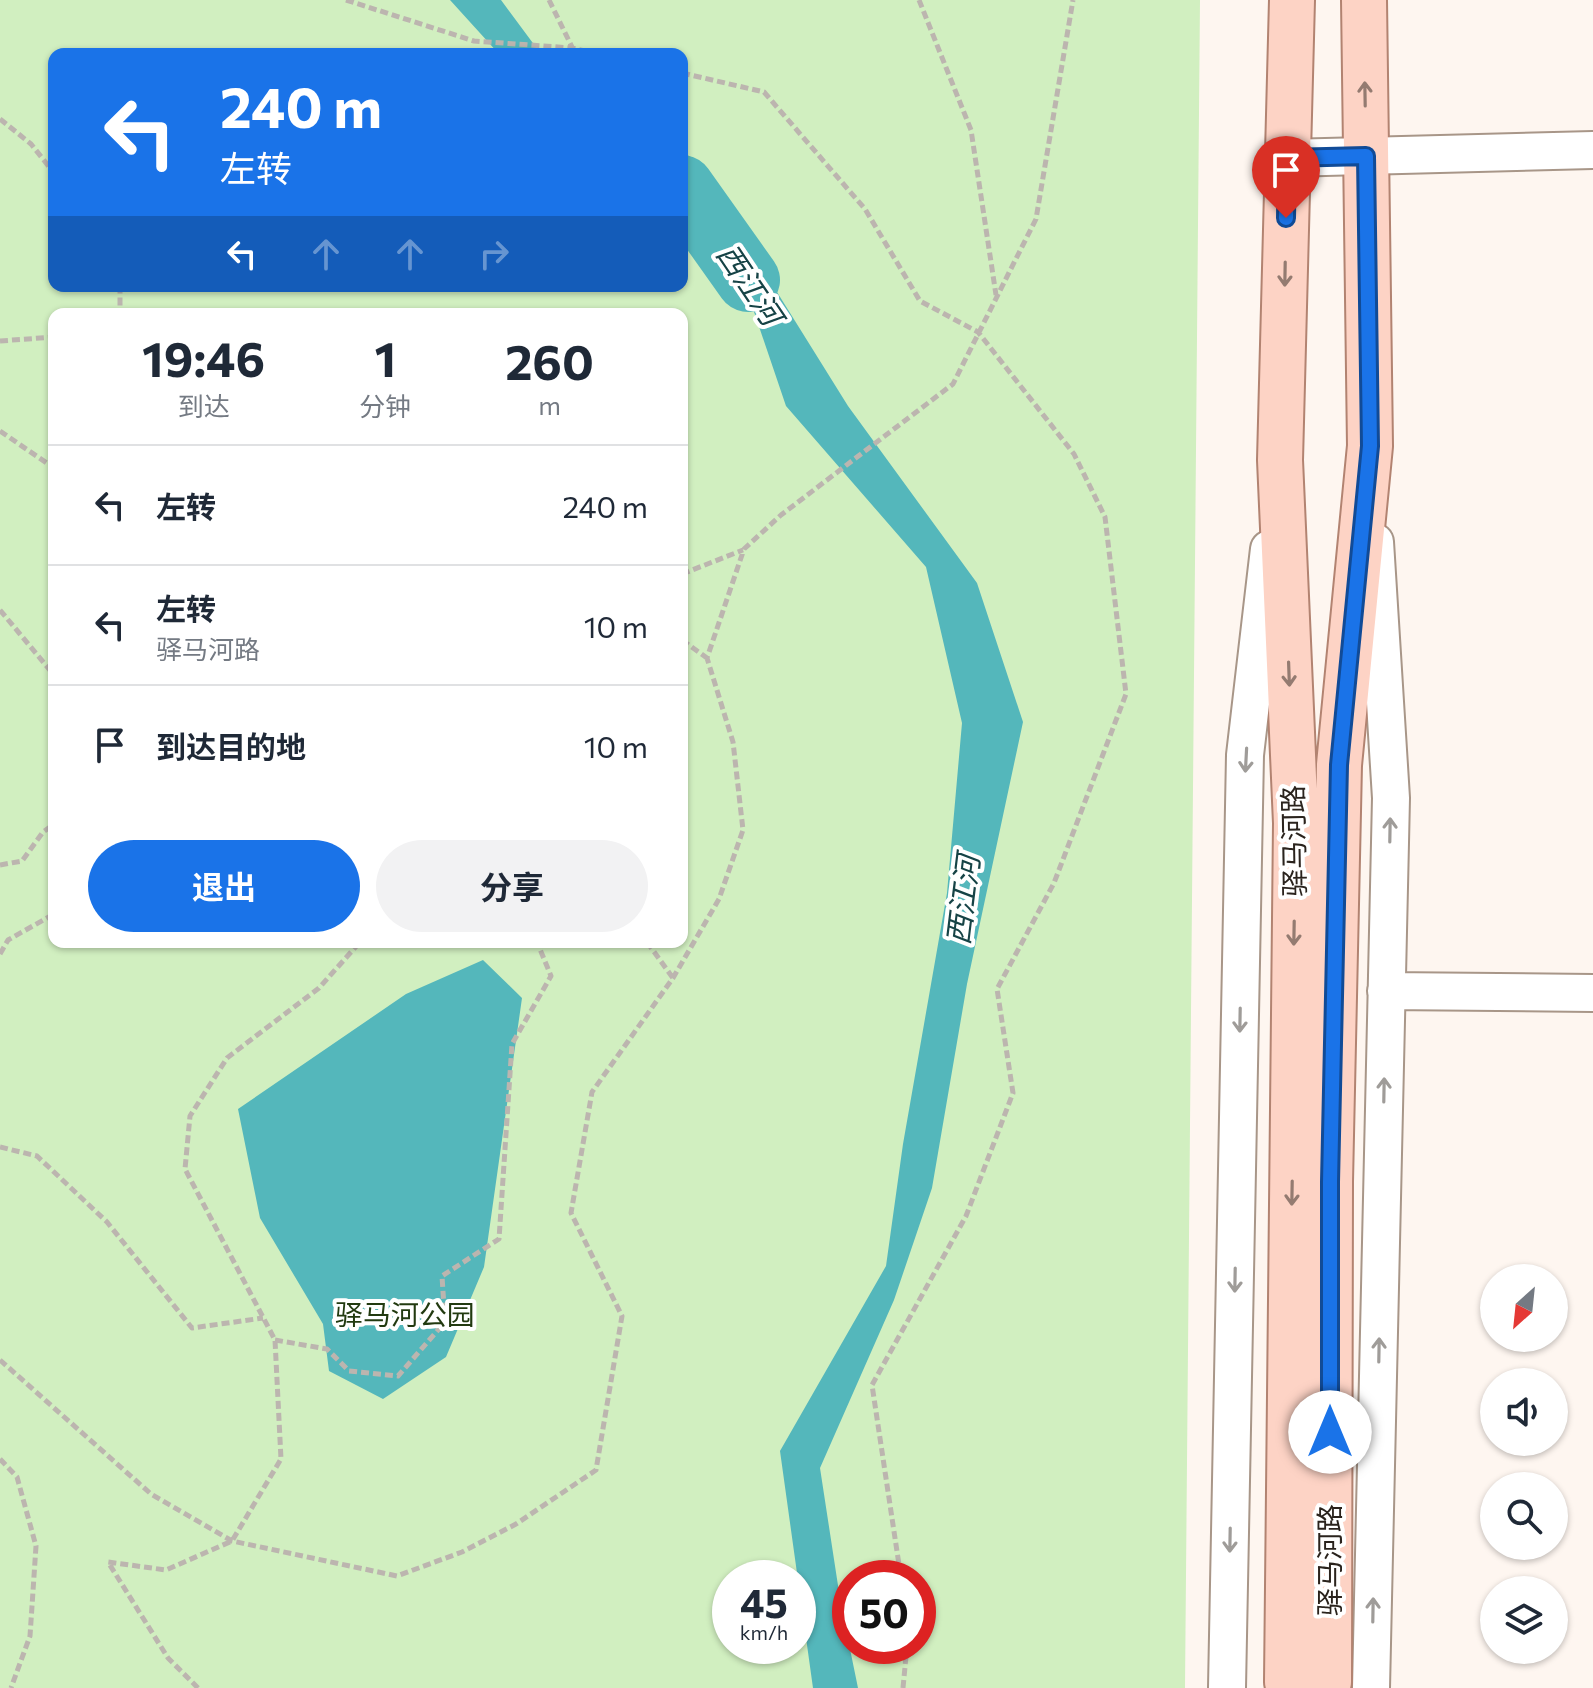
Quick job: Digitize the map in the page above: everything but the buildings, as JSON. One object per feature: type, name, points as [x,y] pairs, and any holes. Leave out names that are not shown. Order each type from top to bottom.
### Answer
[{"type":"main road","name":"驿马河路","points":[[1292,0],[1280,460],[1329,1684]]},
{"type":"main road","name":"驿马河路","points":[[1329,1684],[1330,1182],[1339,765],[1370,446],[1364,0]]},
{"type":"street","points":[[1287,158],[1593,150]]},
{"type":"street","points":[[1329,1684],[1386,991],[1391,798],[1370,446]]},
{"type":"street","points":[[1227,1688],[1245,755],[1280,460]]},
{"type":"street","points":[[1386,991],[1593,993]]},
{"type":"path","points":[[346,0],[474,41],[572,48],[549,0]]},
{"type":"path","points":[[919,0],[971,130],[997,297]]},
{"type":"path","points":[[688,572],[744,549],[781,515],[953,384],[1036,219],[1073,0]]},
{"type":"path","points":[[688,74],[764,92],[865,209],[920,301],[978,332],[1074,454],[1105,517],[1126,694],[1054,883],[997,989],[1013,1093],[966,1216],[872,1385],[898,1560]]},
{"type":"path","points":[[0,119],[31,144],[48,165]]},
{"type":"path","points":[[0,341],[48,337]]},
{"type":"path","points":[[0,431],[48,464]]},
{"type":"path","points":[[0,1360],[151,1494],[232,1541],[397,1576],[462,1552],[516,1524],[596,1470],[622,1316],[571,1213],[592,1092],[673,978],[719,899],[743,830],[733,742],[707,658],[744,549]]},
{"type":"path","points":[[0,610],[48,668]]},
{"type":"path","points":[[688,644],[707,658]]},
{"type":"path","points":[[0,865],[22,861],[48,828]]},
{"type":"path","points":[[0,954],[8,940],[48,917]]},
{"type":"path","points":[[198,1688],[168,1658],[108,1562],[166,1570],[232,1541],[281,1459],[275,1340],[185,1169],[190,1116],[227,1058],[319,988],[355,948]]},
{"type":"path","points":[[275,1340],[327,1349],[349,1371],[398,1376],[445,1322],[442,1276],[499,1239],[512,1044],[551,976],[539,948]]},
{"type":"path","points":[[651,948],[673,978]]},
{"type":"path","points":[[0,1147],[37,1156],[107,1222],[192,1328],[263,1318]]},
{"type":"path","points":[[0,1459],[17,1477],[36,1546],[30,1636],[11,1688]]},
{"type":"path","points":[[903,1688],[905,1664]]},
{"type":"green space","name":"驿马河公园","points":[[0,0],[1200,0],[1185,1688],[0,1688]]},
{"type":"water","points":[[450,0],[501,0],[537,48],[494,48]]},
{"type":"water","points":[[688,156],[694,159],[848,406],[977,583],[1023,722],[967,984],[932,1188],[894,1300],[820,1468],[834,1560],[832,1664],[853,1664],[858,1688],[813,1688],[810,1664],[816,1664],[816,1560],[795,1560],[780,1451],[886,1266],[903,1144],[947,893],[962,723],[926,567],[786,406],[751,303],[688,193]]},
{"type":"water","points":[[483,960],[522,998],[484,1267],[446,1357],[383,1399],[329,1371],[323,1324],[260,1218],[238,1109],[406,994]]},
{"type":"waterway","name":"西江河","points":[[688,195],[748,280]]},
{"type":"route","points":[[1286,218],[1287,158],[1366,156],[1370,446],[1339,765],[1330,1182],[1330,1432]]}]
